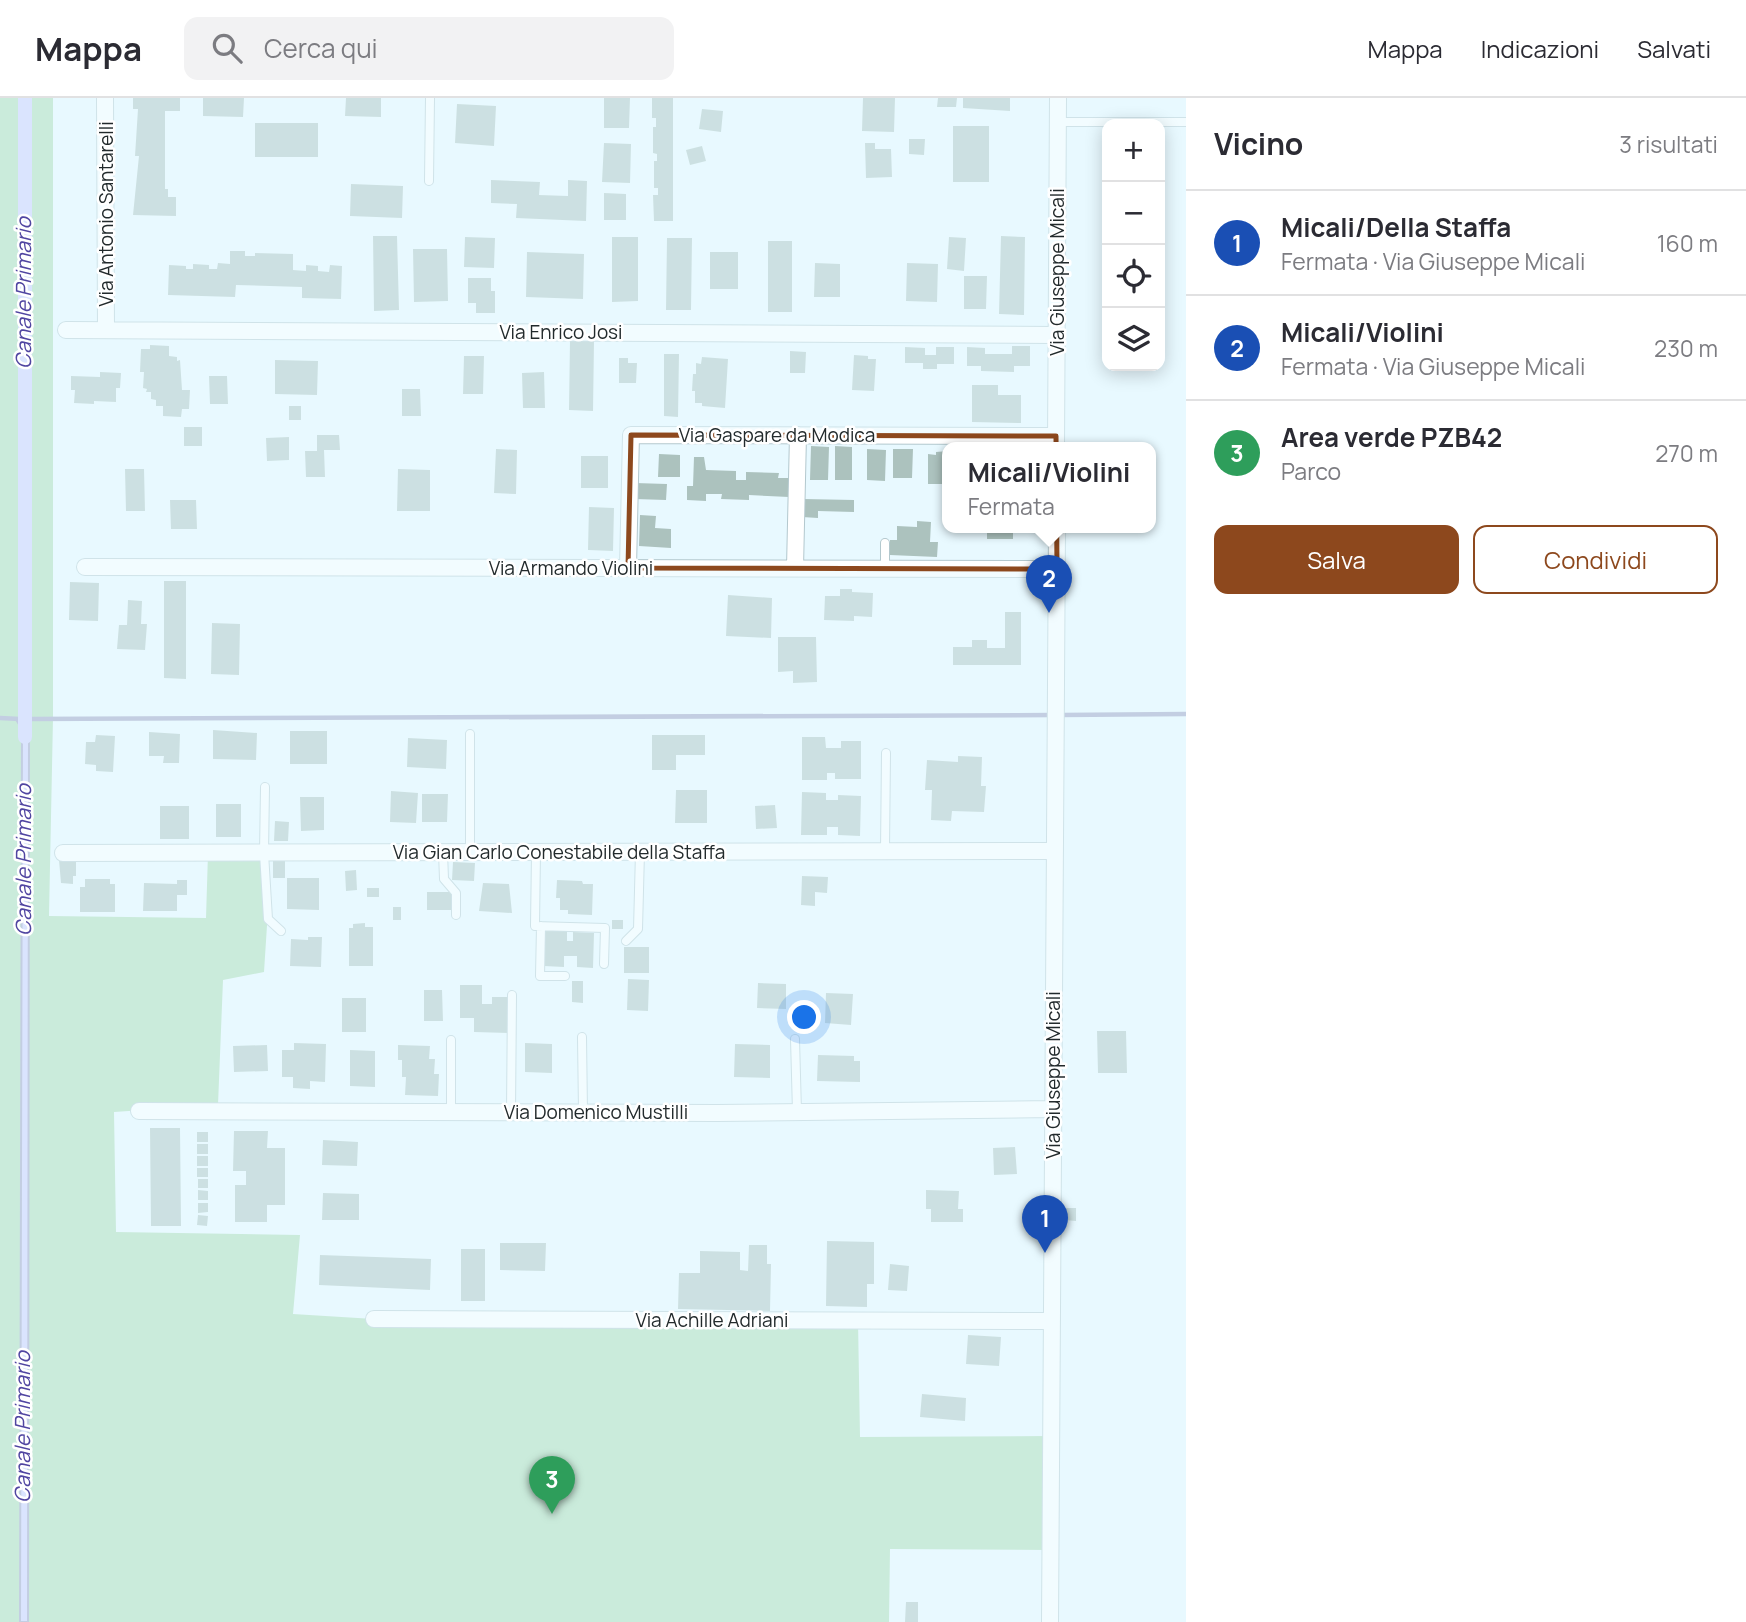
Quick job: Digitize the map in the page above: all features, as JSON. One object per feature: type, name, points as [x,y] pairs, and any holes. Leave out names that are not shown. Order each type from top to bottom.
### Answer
[{"type":"street","name":"Via Antonio Santarelli","points":[[106,98],[106,330]]},
{"type":"street","name":"Via Giuseppe Micali","points":[[1056,442],[1058,98]]},
{"type":"street","name":"Via Enrico Josi","points":[[66,330],[1056,335]]},
{"type":"street","name":"Via Gaspare da Modica","points":[[628,568],[631,435],[798,435],[1056,442]]},
{"type":"street","points":[[795,568],[798,435]]},
{"type":"street","name":"Via Giuseppe Micali","points":[[1049,1622],[1057,533]]},
{"type":"street","name":"Via Armando Violini","points":[[85,567],[1057,569]]},
{"type":"street","name":"Via Gian Carlo Conestabile della Staffa","points":[[63,853],[1055,851]]},
{"type":"street","name":"Via Domenico Mustilli","points":[[139,1111],[797,1112],[1053,1108]]},
{"type":"street","name":"Via Achille Adriani","points":[[374,1319],[1050,1321]]},
{"type":"lane","points":[[429,181],[430,98]]},
{"type":"lane","points":[[1058,122],[1186,122]]},
{"type":"lane","points":[[885,542],[885,568]]},
{"type":"lane","points":[[470,734],[470,852]]},
{"type":"lane","points":[[885,851],[886,753]]},
{"type":"lane","points":[[265,787],[264,853],[268,919],[281,931]]},
{"type":"lane","points":[[443,852],[444,879],[457,896],[456,915]]},
{"type":"lane","points":[[536,852],[536,926],[605,928],[604,964]]},
{"type":"lane","points":[[626,941],[638,929],[640,852]]},
{"type":"lane","points":[[541,926],[540,976],[565,976]]},
{"type":"lane","points":[[511,1112],[512,995]]},
{"type":"lane","points":[[582,1037],[583,1112]]},
{"type":"lane","points":[[795,1039],[797,1112]]},
{"type":"lane","points":[[451,1040],[451,1112]]},
{"type":"highlighted area","points":[[631,435],[1056,436],[1057,569],[628,568]]},
{"type":"green space","points":[[0,98],[53,98],[53,718],[49,916],[206,918],[208,853],[264,853],[268,910],[264,972],[223,980],[218,1105],[114,1112],[116,1232],[300,1235],[293,1314],[374,1319],[858,1320],[860,1437],[1050,1436],[1050,1550],[890,1549],[889,1622],[0,1622]]},
{"type":"water","points":[[15,718],[32,718],[29,728],[28,1622],[20,1622],[22,729]]},
{"type":"building","points":[[133,98],[180,98],[180,111],[165,111],[165,189],[168,189],[168,197],[176,197],[176,216],[133,215],[139,156],[135,156],[138,109],[133,109]]},
{"type":"building","points":[[203,98],[244,98],[243,117],[203,116]]},
{"type":"building","points":[[346,98],[381,98],[381,117],[345,116]]},
{"type":"building","points":[[604,98],[630,98],[629,128],[604,128]]},
{"type":"building","points":[[652,98],[673,98],[673,221],[654,221],[653,195],[658,195],[658,188],[654,188],[654,161],[657,161],[657,154],[653,153],[653,127],[656,127],[656,118],[652,118]]},
{"type":"building","points":[[863,98],[895,98],[894,132],[862,131]]},
{"type":"building","points":[[938,98],[957,98],[956,107],[937,107]]},
{"type":"building","points":[[963,98],[1010,98],[1010,111],[963,108]]},
{"type":"building","points":[[457,104],[496,106],[494,146],[455,143]]},
{"type":"building","points":[[702,109],[723,111],[721,132],[699,129]]},
{"type":"building","points":[[255,123],[318,123],[318,157],[255,157]]},
{"type":"building","points":[[953,126],[989,126],[989,182],[953,182]]},
{"type":"building","points":[[909,139],[925,139],[924,155],[909,154]]},
{"type":"building","points":[[604,143],[631,144],[630,183],[602,182]]},
{"type":"building","points":[[865,143],[875,143],[875,149],[891,149],[892,177],[866,178]]},
{"type":"building","points":[[702,146],[706,161],[690,165],[686,150]]},
{"type":"building","points":[[491,180],[540,182],[539,195],[568,196],[568,180],[587,181],[586,221],[516,218],[517,204],[491,203]]},
{"type":"building","points":[[351,184],[403,186],[402,218],[350,216]]},
{"type":"building","points":[[604,193],[626,194],[626,220],[604,220]]},
{"type":"building","points":[[373,236],[397,236],[399,310],[374,311]]},
{"type":"building","points":[[1001,236],[1025,237],[1024,315],[999,314]]},
{"type":"building","points":[[465,237],[495,238],[494,268],[464,267]]},
{"type":"building","points":[[612,237],[638,237],[638,301],[612,302]]},
{"type":"building","points":[[949,237],[966,238],[964,271],[947,269]]},
{"type":"building","points":[[667,238],[692,238],[691,310],[666,310]]},
{"type":"building","points":[[768,241],[792,241],[792,312],[768,312]]},
{"type":"building","points":[[413,249],[447,249],[448,301],[414,302]]},
{"type":"building","points":[[230,251],[245,251],[245,256],[255,256],[255,253],[293,254],[293,270],[306,271],[306,265],[318,266],[318,271],[329,272],[330,265],[342,266],[341,299],[302,298],[302,287],[236,285],[235,297],[168,295],[169,265],[193,269],[193,264],[209,265],[209,269],[217,269],[218,263],[230,264]]},
{"type":"building","points":[[527,252],[584,254],[583,299],[526,297]]},
{"type":"building","points":[[710,252],[738,252],[738,289],[710,289]]},
{"type":"building","points":[[815,263],[840,264],[840,297],[814,297]]},
{"type":"building","points":[[907,263],[938,264],[937,302],[906,301]]},
{"type":"building","points":[[964,276],[987,276],[986,309],[964,309]]},
{"type":"building","points":[[468,278],[491,278],[491,291],[495,291],[495,313],[476,313],[476,303],[468,303]]},
{"type":"building","points":[[570,340],[594,341],[593,411],[569,410]]},
{"type":"building","points":[[150,345],[169,346],[169,356],[180,360],[182,390],[190,390],[189,409],[182,409],[181,417],[163,416],[163,406],[156,406],[156,400],[151,399],[151,392],[146,392],[147,389],[143,388],[144,372],[140,372],[141,349],[150,349]]},
{"type":"building","points":[[1012,346],[1030,346],[1030,366],[1014,366],[1014,372],[981,371],[981,366],[967,366],[967,347],[985,348],[985,354],[1012,354]]},
{"type":"building","points":[[905,347],[925,348],[925,355],[936,355],[936,347],[954,347],[954,364],[937,364],[937,369],[923,369],[923,363],[905,363]]},
{"type":"building","points":[[790,351],[806,352],[805,373],[790,373]]},
{"type":"building","points":[[664,354],[679,354],[678,417],[664,416]]},
{"type":"building","points":[[854,355],[876,359],[874,391],[852,390]]},
{"type":"building","points":[[464,356],[484,356],[483,394],[463,394]]},
{"type":"building","points":[[702,357],[728,359],[725,408],[695,403],[695,391],[692,391],[693,374],[696,374],[696,363],[701,364]]},
{"type":"building","points":[[619,358],[628,358],[628,363],[637,363],[636,383],[619,383]]},
{"type":"building","points":[[275,360],[318,361],[317,395],[275,394]]},
{"type":"building","points":[[100,372],[121,373],[120,388],[116,388],[116,402],[74,403],[75,390],[71,390],[71,376],[100,377]]},
{"type":"building","points":[[544,372],[545,408],[523,408],[522,373]]},
{"type":"building","points":[[209,376],[227,376],[228,404],[210,404]]},
{"type":"building","points":[[972,385],[998,385],[998,395],[1021,395],[1021,423],[972,422]]},
{"type":"building","points":[[402,389],[420,389],[421,416],[402,416]]},
{"type":"building","points":[[289,406],[301,406],[301,420],[289,420]]},
{"type":"building","points":[[184,427],[202,427],[202,446],[184,446]]},
{"type":"building","points":[[317,435],[339,435],[340,450],[324,450],[325,477],[306,477],[305,451],[317,451]]},
{"type":"building","points":[[289,437],[289,460],[267,461],[266,438]]},
{"type":"building","points":[[811,446],[829,447],[828,480],[810,480]]},
{"type":"building","points":[[835,446],[852,447],[852,480],[835,480]]},
{"type":"building","points":[[496,449],[517,450],[516,494],[494,493]]},
{"type":"building","points":[[867,449],[886,450],[885,481],[867,480]]},
{"type":"building","points":[[893,449],[913,449],[912,478],[893,478]]},
{"type":"building","points":[[936,452],[942,452],[942,484],[928,484],[928,454],[936,455]]},
{"type":"building","points":[[659,454],[680,455],[680,477],[658,477]]},
{"type":"building","points":[[581,456],[608,456],[608,488],[581,488]]},
{"type":"building","points":[[694,457],[704,457],[706,470],[736,471],[736,480],[746,480],[746,472],[779,473],[778,478],[789,478],[789,497],[749,495],[749,500],[721,499],[722,494],[706,494],[706,501],[687,500],[687,486],[693,486]]},
{"type":"building","points":[[125,469],[144,469],[145,511],[126,511]]},
{"type":"building","points":[[398,469],[430,470],[430,511],[397,511]]},
{"type":"building","points":[[635,483],[667,484],[666,500],[635,499]]},
{"type":"building","points":[[803,499],[854,500],[854,512],[818,511],[818,518],[802,517]]},
{"type":"building","points":[[170,500],[196,500],[197,529],[171,529]]},
{"type":"building","points":[[589,507],[614,508],[613,551],[588,550]]},
{"type":"building","points":[[640,515],[656,516],[655,528],[671,529],[671,548],[639,546]]},
{"type":"building","points":[[917,521],[931,522],[930,542],[938,542],[937,557],[890,555],[890,540],[897,540],[897,526],[917,527]]},
{"type":"building","points":[[987,533],[1013,533],[1013,539],[987,539]]},
{"type":"building","points":[[164,581],[186,581],[186,679],[164,678]]},
{"type":"building","points":[[70,582],[99,583],[98,621],[69,620]]},
{"type":"building","points":[[840,589],[873,593],[872,617],[854,616],[854,621],[824,620],[825,596],[840,596]]},
{"type":"building","points":[[728,595],[772,598],[771,638],[726,636]]},
{"type":"building","points":[[128,600],[142,601],[141,624],[147,624],[145,650],[117,649],[119,625],[127,625]]},
{"type":"building","points":[[1005,612],[1021,612],[1021,665],[953,665],[953,647],[972,647],[972,640],[987,640],[987,648],[1005,648]]},
{"type":"building","points":[[212,623],[240,624],[239,675],[211,674]]},
{"type":"building","points":[[778,637],[816,637],[817,682],[793,683],[793,671],[778,672]]},
{"type":"building","points":[[213,730],[257,733],[256,760],[213,759]]},
{"type":"building","points":[[290,731],[327,731],[327,764],[290,764]]},
{"type":"building","points":[[149,732],[180,734],[179,763],[163,763],[164,756],[149,756]]},
{"type":"building","points":[[96,735],[115,736],[113,772],[96,771],[96,765],[85,764],[86,742],[95,742]]},
{"type":"building","points":[[652,735],[705,735],[705,755],[676,755],[676,770],[652,770]]},
{"type":"building","points":[[802,737],[825,737],[826,748],[841,748],[841,741],[861,741],[861,779],[835,779],[835,773],[827,773],[827,780],[802,780]]},
{"type":"building","points":[[408,738],[447,740],[446,769],[407,767]]},
{"type":"building","points":[[958,756],[982,757],[981,786],[986,786],[984,812],[952,811],[951,821],[931,820],[932,790],[925,790],[927,760],[958,762]]},
{"type":"building","points":[[676,790],[707,790],[707,823],[675,823]]},
{"type":"building","points":[[391,791],[418,793],[416,823],[390,822]]},
{"type":"building","points":[[802,792],[826,793],[826,800],[838,800],[838,795],[861,796],[860,836],[838,835],[838,827],[827,827],[827,835],[801,835]]},
{"type":"building","points":[[422,794],[448,794],[447,822],[422,822]]},
{"type":"building","points":[[300,797],[324,797],[324,830],[301,831]]},
{"type":"building","points":[[216,804],[241,804],[241,837],[216,837]]},
{"type":"building","points":[[775,805],[777,828],[756,829],[755,806]]},
{"type":"building","points":[[160,806],[189,806],[189,839],[160,839]]},
{"type":"building","points":[[275,821],[289,822],[288,841],[274,841]]},
{"type":"building","points":[[59,860],[76,861],[73,884],[61,883]]},
{"type":"building","points":[[273,861],[285,861],[285,878],[273,878]]},
{"type":"building","points":[[453,862],[475,863],[474,881],[452,880]]},
{"type":"building","points":[[356,870],[357,890],[346,891],[345,871]]},
{"type":"building","points":[[802,876],[828,877],[827,893],[815,892],[815,906],[801,905]]},
{"type":"building","points":[[287,878],[319,878],[319,910],[287,909]]},
{"type":"building","points":[[85,879],[110,879],[110,884],[115,884],[115,912],[80,912],[80,887],[85,887]]},
{"type":"building","points":[[177,880],[187,880],[187,895],[177,895],[177,911],[143,911],[144,883],[177,884]]},
{"type":"building","points":[[557,880],[593,884],[592,915],[568,914],[568,910],[560,910],[560,898],[556,898]]},
{"type":"building","points":[[483,883],[509,884],[512,913],[479,911]]},
{"type":"building","points":[[367,888],[379,888],[379,897],[367,897]]},
{"type":"building","points":[[427,892],[451,892],[451,910],[427,910]]},
{"type":"building","points":[[393,907],[401,907],[401,920],[393,920]]},
{"type":"building","points":[[612,920],[623,920],[623,929],[612,929]]},
{"type":"building","points":[[365,923],[365,927],[373,927],[373,966],[349,966],[349,928],[353,928],[353,924]]},
{"type":"building","points":[[545,930],[567,931],[567,941],[573,941],[573,932],[594,933],[593,968],[577,967],[577,956],[564,956],[564,967],[544,966]]},
{"type":"building","points":[[308,937],[322,937],[321,967],[290,966],[291,939],[308,940]]},
{"type":"building","points":[[624,947],[649,947],[649,973],[624,973]]},
{"type":"building","points":[[628,979],[649,980],[648,1011],[627,1010]]},
{"type":"building","points":[[572,981],[583,981],[583,1003],[572,1002]]},
{"type":"building","points":[[758,983],[786,984],[786,1009],[757,1008]]},
{"type":"building","points":[[460,985],[482,985],[482,1004],[492,1004],[492,997],[509,997],[509,1033],[474,1032],[474,1018],[460,1018]]},
{"type":"building","points":[[424,990],[442,990],[443,1021],[424,1021]]},
{"type":"building","points":[[826,993],[853,994],[851,1025],[825,1023]]},
{"type":"building","points":[[342,998],[366,998],[366,1032],[342,1032]]},
{"type":"building","points":[[1097,1031],[1126,1031],[1127,1073],[1098,1073]]},
{"type":"building","points":[[294,1043],[326,1044],[325,1082],[310,1081],[310,1089],[293,1088],[293,1077],[282,1077],[282,1050],[294,1050]]},
{"type":"building","points":[[525,1043],[552,1044],[552,1073],[525,1072]]},
{"type":"building","points":[[735,1044],[770,1045],[770,1078],[734,1077]]},
{"type":"building","points":[[267,1045],[268,1071],[234,1072],[233,1046]]},
{"type":"building","points":[[398,1045],[430,1046],[429,1059],[435,1059],[434,1074],[439,1074],[438,1096],[405,1095],[406,1077],[402,1077],[402,1060],[398,1060]]},
{"type":"building","points":[[350,1050],[375,1051],[375,1087],[350,1086]]},
{"type":"building","points":[[818,1055],[854,1056],[854,1061],[860,1061],[860,1082],[817,1081]]},
{"type":"building","points":[[150,1128],[180,1128],[181,1226],[151,1226]]},
{"type":"building","points":[[234,1131],[268,1131],[267,1148],[285,1148],[285,1205],[267,1205],[267,1222],[235,1222],[235,1185],[246,1185],[246,1171],[233,1171]]},
{"type":"building","points":[[197,1132],[208,1132],[208,1142],[197,1142]]},
{"type":"building","points":[[323,1140],[358,1142],[357,1166],[322,1165]]},
{"type":"building","points":[[197,1144],[208,1144],[208,1154],[197,1154]]},
{"type":"building","points":[[1015,1147],[1017,1174],[994,1175],[993,1148]]},
{"type":"building","points":[[197,1156],[208,1156],[208,1166],[197,1166]]},
{"type":"building","points":[[197,1168],[208,1168],[208,1177],[197,1177]]},
{"type":"building","points":[[198,1179],[208,1179],[208,1188],[198,1188]]},
{"type":"building","points":[[198,1190],[208,1191],[208,1200],[198,1200]]},
{"type":"building","points":[[926,1190],[959,1191],[958,1209],[963,1209],[963,1222],[931,1222],[931,1209],[926,1209]]},
{"type":"building","points":[[323,1193],[359,1194],[359,1220],[322,1220]]},
{"type":"building","points":[[198,1203],[208,1203],[208,1212],[198,1213]]},
{"type":"building","points":[[1065,1208],[1076,1208],[1076,1221],[1065,1220]]},
{"type":"building","points":[[198,1215],[208,1216],[207,1226],[197,1225]]},
{"type":"building","points":[[827,1241],[874,1242],[874,1284],[867,1284],[867,1307],[826,1306]]},
{"type":"building","points":[[500,1243],[546,1243],[545,1271],[500,1270]]},
{"type":"building","points":[[749,1245],[767,1245],[767,1264],[771,1264],[770,1311],[678,1309],[679,1273],[700,1273],[700,1251],[740,1252],[740,1270],[748,1271]]},
{"type":"building","points":[[461,1249],[485,1249],[485,1301],[461,1301]]},
{"type":"building","points":[[320,1255],[431,1259],[430,1290],[319,1285]]},
{"type":"building","points":[[890,1264],[909,1266],[907,1291],[888,1290]]},
{"type":"building","points":[[968,1335],[1001,1337],[999,1366],[966,1364]]},
{"type":"building","points":[[922,1394],[966,1398],[965,1421],[920,1417]]},
{"type":"building","points":[[906,1602],[918,1602],[918,1622],[905,1622]]},
{"type":"waterway","name":"Canale Primario","points":[[25,98],[25,737]]},
{"type":"waterway","points":[[1061,715],[1186,714]]},
{"type":"waterway","points":[[28,719],[1052,715]]},
{"type":"waterway","points":[[0,718],[20,719]]},
{"type":"place","name":"Micali/Violini","points":[[1049,613]]},
{"type":"place","name":"Micali/Della Staffa","points":[[1045,1253]]},
{"type":"place","name":"Area verde PZB42","points":[[552,1514]]}]
